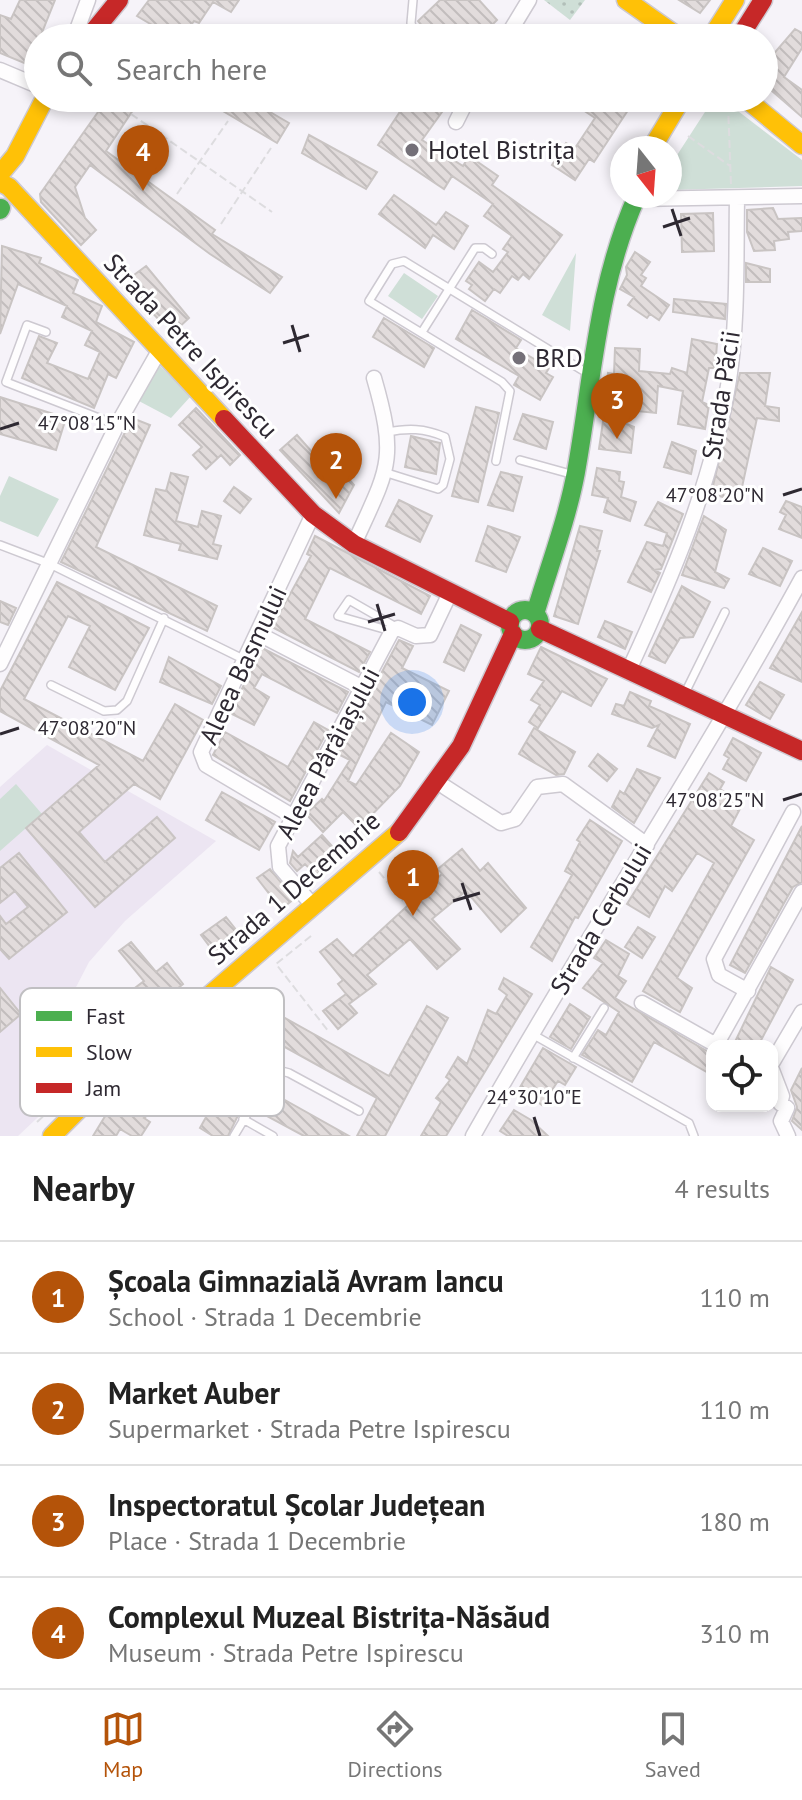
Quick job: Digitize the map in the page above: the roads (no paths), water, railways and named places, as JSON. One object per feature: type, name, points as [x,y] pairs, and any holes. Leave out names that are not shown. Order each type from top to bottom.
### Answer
[{"type":"main road","points":[[99,24],[119,0]]},
{"type":"main road","points":[[626,0],[660,24]]},
{"type":"main road","points":[[720,24],[735,0]]},
{"type":"main road","points":[[748,24],[763,0]]},
{"type":"main road","points":[[3,196],[15,156],[38,112]]},
{"type":"main road","points":[[659,136],[674,112]]},
{"type":"main road","points":[[671,136],[685,112]]},
{"type":"main road","points":[[752,112],[802,145]]},
{"type":"main road","name":"Strada Petre Ispirescu","points":[[3,196],[41,225],[313,514],[354,544],[450,593],[802,751]]},
{"type":"main road","name":"Strada 1 Decembrie","points":[[219,988],[385,847],[411,818],[469,732],[525,625],[567,473],[599,269],[628,208]]},
{"type":"main road","name":"Strada 1 Decembrie","points":[[238,988],[307,931],[409,836],[469,750],[559,544],[576,476],[607,272],[629,208]]},
{"type":"main road","name":"Strada 1 Decembrie","points":[[52,1136],[72,1116]]},
{"type":"main road","name":"Strada 1 Decembrie","points":[[67,1136],[86,1116]]},
{"type":"street","points":[[79,24],[88,0]]},
{"type":"street","points":[[514,24],[529,0]]},
{"type":"street","points":[[0,70],[24,80]]},
{"type":"street","points":[[456,122],[461,112]]},
{"type":"street","points":[[682,197],[802,196]]},
{"type":"street","name":"Strada Păcii","points":[[628,672],[676,567],[706,482],[721,420],[730,372],[734,198]]},
{"type":"street","points":[[0,664],[117,425],[159,351]]},
{"type":"street","points":[[354,544],[387,473],[387,432],[374,378]]},
{"type":"street","name":"Aleea Basmului","points":[[294,817],[206,765],[201,758],[243,659],[313,514]]},
{"type":"street","name":"Strada Cerbului","points":[[473,1136],[531,1034],[726,717],[802,578]]},
{"type":"street","points":[[395,630],[416,636],[430,635],[450,593]]},
{"type":"street","name":"Aleea Pârâiașului","points":[[314,907],[284,875],[278,860],[278,846],[361,687],[395,630]]},
{"type":"street","points":[[257,633],[361,687]]},
{"type":"street","points":[[445,787],[501,823],[515,819],[537,787],[563,784],[647,845]]},
{"type":"street","points":[[748,991],[719,975],[714,959],[793,812]]},
{"type":"street","points":[[720,1040],[802,892]]},
{"type":"street","points":[[642,1003],[707,1040]]},
{"type":"street","points":[[778,1053],[802,1012]]},
{"type":"street","points":[[778,1086],[782,1096],[780,1103],[787,1108],[781,1121],[788,1136]]},
{"type":"lane","points":[[411,24],[413,0]]},
{"type":"lane","points":[[422,332],[475,248],[484,248],[492,254]]},
{"type":"lane","points":[[496,461],[510,391],[369,301],[392,264],[404,261],[582,370]]},
{"type":"lane","points":[[46,332],[27,325],[6,382],[117,425]]},
{"type":"lane","points":[[387,432],[410,428],[445,437],[450,459],[443,485],[438,489],[387,473]]},
{"type":"lane","points":[[520,460],[567,473]]},
{"type":"lane","points":[[0,545],[50,564],[243,659]]},
{"type":"lane","points":[[349,600],[395,630],[338,616],[349,600]]},
{"type":"lane","points":[[683,697],[725,612]]},
{"type":"lane","points":[[51,685],[104,711],[117,710],[127,701],[164,618]]},
{"type":"lane","points":[[573,1058],[604,1008]]},
{"type":"lane","points":[[531,1034],[689,1123],[694,1136]]},
{"type":"lane","points":[[284,1072],[359,1111]]},
{"type":"lane","points":[[234,1136],[245,1116]]},
{"type":"lane","points":[[243,1119],[273,1136]]},
{"type":"place","name":"Hotel Bistrița","points":[[412,150]]},
{"type":"place","name":"Complexul Muzeal Bistrița-Năsăud","points":[[143,191]]},
{"type":"place","name":"BRD","points":[[519,358]]},
{"type":"place","name":"Inspectoratul Școlar Județean","points":[[617,439]]},
{"type":"place","name":"Market Auber","points":[[336,499]]},
{"type":"place","name":"Școala Gimnazială Avram Iancu","points":[[413,916]]}]
